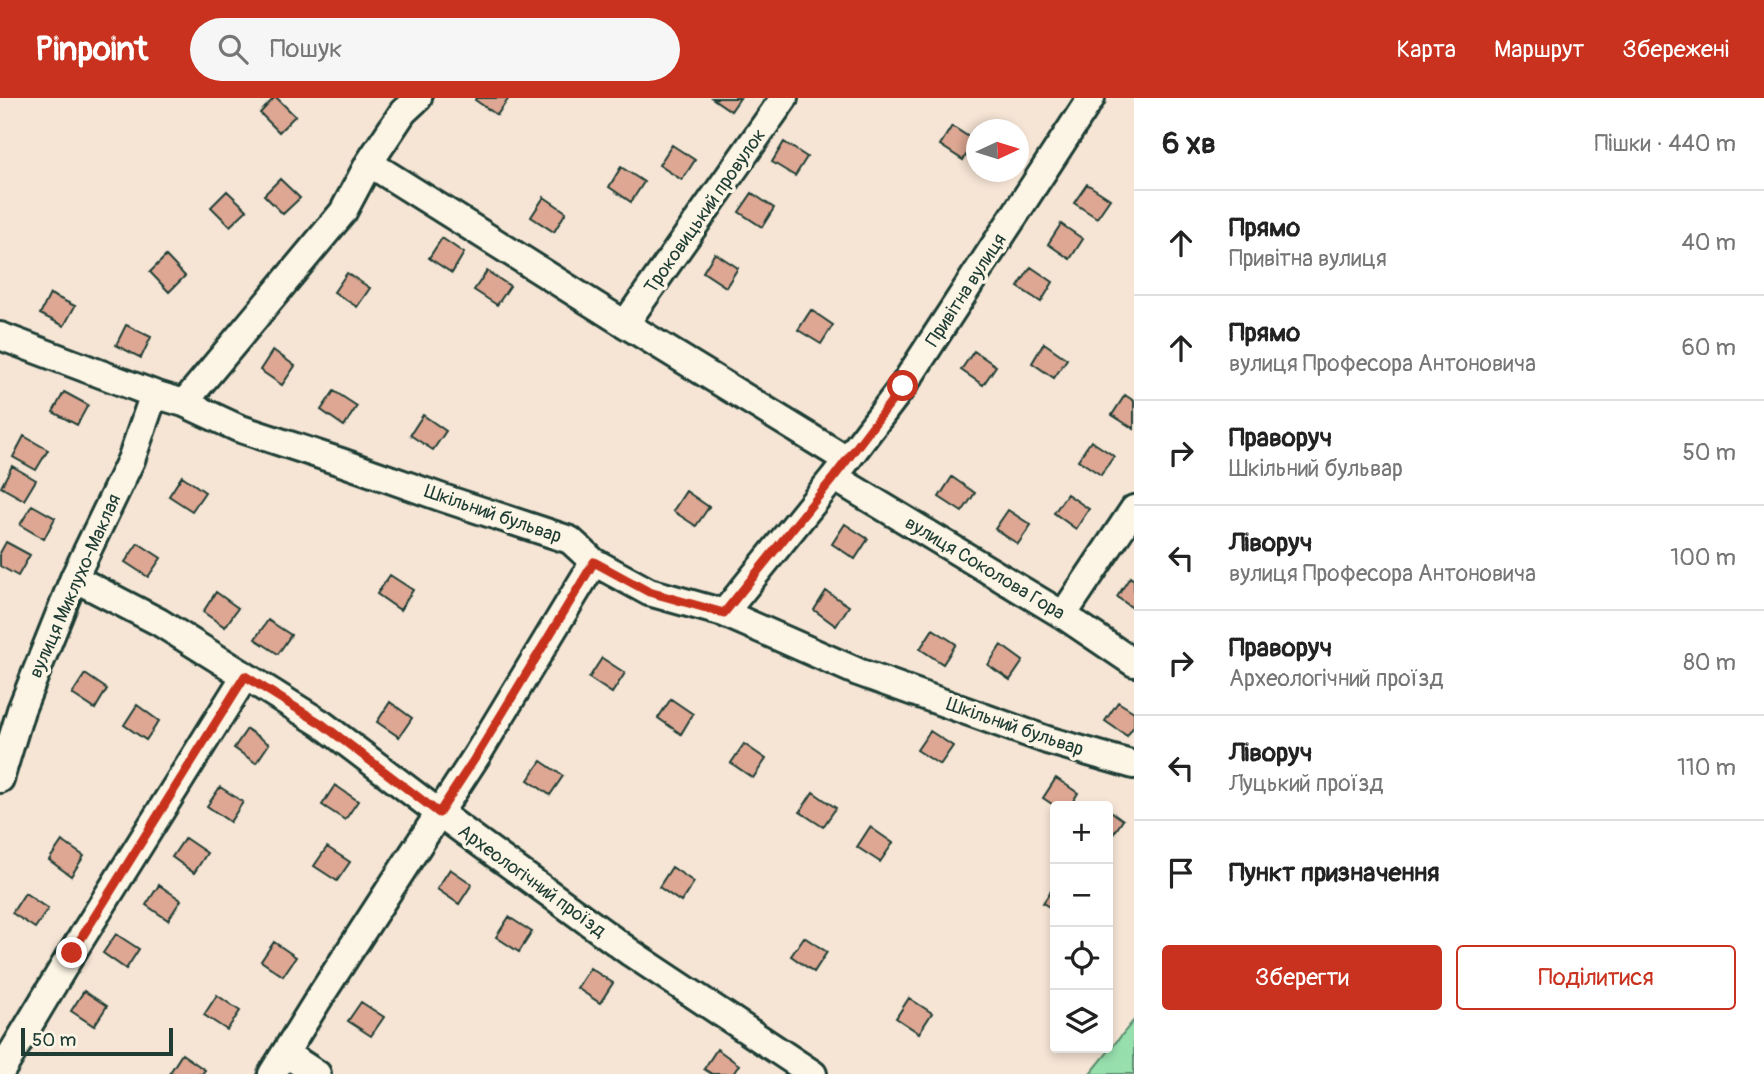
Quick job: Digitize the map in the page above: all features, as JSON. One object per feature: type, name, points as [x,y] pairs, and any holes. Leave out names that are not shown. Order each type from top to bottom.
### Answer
[{"type":"street","points":[[184,402],[343,212],[369,163],[403,112],[418,98]]},
{"type":"street","name":"Троковицький провулок","points":[[625,324],[784,98]]},
{"type":"street","name":"Привітна вулиця","points":[[724,613],[903,386],[1091,98]]},
{"type":"street","name":"вулиця Соколова Гора","points":[[369,163],[625,324],[1134,663]]},
{"type":"street","name":"Шкільний бульвар","points":[[0,336],[154,394],[184,402],[238,428],[570,540],[594,562],[649,592],[724,613],[858,672],[1047,740],[1134,765]]},
{"type":"street","name":"вулиця Миклухо-Маклая","points":[[0,779],[21,710],[74,578],[131,460],[154,394]]},
{"type":"street","points":[[1063,615],[1134,509]]},
{"type":"street","points":[[317,1074],[279,1064],[477,755],[594,562]]},
{"type":"street","name":"Археологічний проїзд","points":[[74,578],[159,622],[322,724],[631,953],[813,1074]]},
{"type":"street","points":[[0,1073],[245,676]]},
{"type":"green space","points":[[1134,1020],[1134,1074],[1090,1074],[1107,1053],[1113,1053],[1113,1046]]},
{"type":"building","points":[[274,98],[295,116],[279,132],[260,113]]},
{"type":"building","points":[[509,98],[497,115],[475,100]]},
{"type":"building","points":[[712,98],[740,98],[731,111]]},
{"type":"building","points":[[952,126],[966,135],[966,155],[963,160],[940,145]]},
{"type":"building","points":[[784,142],[807,157],[795,176],[772,162]]},
{"type":"building","points":[[672,145],[695,160],[682,180],[659,165]]},
{"type":"building","points":[[621,167],[644,182],[631,202],[609,187]]},
{"type":"building","points":[[280,179],[300,198],[283,214],[264,195]]},
{"type":"building","points":[[1087,184],[1110,199],[1097,218],[1074,203]]},
{"type":"building","points":[[227,191],[247,210],[230,226],[211,207]]},
{"type":"building","points":[[752,193],[774,208],[762,227],[739,212]]},
{"type":"building","points":[[544,197],[566,212],[554,232],[531,217]]},
{"type":"building","points":[[1061,224],[1083,239],[1070,259],[1048,244]]},
{"type":"building","points":[[442,238],[464,253],[452,273],[429,258]]},
{"type":"building","points":[[715,253],[738,268],[726,287],[703,272]]},
{"type":"building","points":[[166,256],[185,276],[169,292],[150,272]]},
{"type":"building","points":[[1031,267],[1053,282],[1041,302],[1018,287]]},
{"type":"building","points":[[487,271],[510,286],[497,305],[474,290]]},
{"type":"building","points":[[347,273],[370,288],[357,307],[334,292]]},
{"type":"building","points":[[50,294],[75,306],[64,326],[40,314]]},
{"type":"building","points":[[811,310],[833,325],[821,344],[798,330]]},
{"type":"building","points":[[126,325],[151,337],[141,358],[116,345]]},
{"type":"building","points":[[1044,343],[1067,359],[1054,378],[1032,363]]},
{"type":"building","points":[[273,350],[295,366],[282,385],[260,370]]},
{"type":"building","points":[[974,351],[996,366],[983,385],[961,370]]},
{"type":"building","points":[[334,391],[357,406],[344,426],[321,410]]},
{"type":"building","points":[[64,392],[88,405],[77,425],[53,412]]},
{"type":"building","points":[[1125,395],[1134,401],[1134,429],[1112,415]]},
{"type":"building","points":[[423,415],[446,431],[433,450],[410,435]]},
{"type":"building","points":[[24,436],[48,450],[36,470],[13,457]]},
{"type":"building","points":[[1091,441],[1114,456],[1101,475],[1078,460]]},
{"type":"building","points":[[12,466],[36,480],[24,500],[1,487]]},
{"type":"building","points":[[182,476],[205,492],[192,511],[169,496]]},
{"type":"building","points":[[952,477],[975,493],[962,512],[939,497]]},
{"type":"building","points":[[686,491],[709,507],[696,526],[673,511]]},
{"type":"building","points":[[1067,494],[1089,509],[1076,529],[1054,513]]},
{"type":"building","points":[[32,505],[55,518],[44,539],[20,525]]},
{"type":"building","points":[[1008,510],[1031,525],[1018,544],[995,529]]},
{"type":"building","points":[[845,524],[868,539],[855,559],[832,544]]},
{"type":"building","points":[[6,542],[30,555],[18,576],[0,566],[0,553]]},
{"type":"building","points":[[138,543],[161,558],[148,577],[125,562]]},
{"type":"building","points":[[390,575],[413,590],[400,610],[377,594]]},
{"type":"building","points":[[1130,577],[1134,580],[1134,609],[1117,597]]},
{"type":"building","points":[[826,591],[849,606],[836,626],[814,610]]},
{"type":"building","points":[[216,592],[238,608],[225,627],[203,612]]},
{"type":"building","points":[[268,620],[291,635],[278,654],[255,639]]},
{"type":"building","points":[[933,629],[956,644],[943,664],[920,649]]},
{"type":"building","points":[[1001,645],[1023,661],[1010,680],[988,665]]},
{"type":"building","points":[[602,658],[625,673],[612,693],[589,678]]},
{"type":"building","points":[[85,674],[107,689],[95,709],[72,694]]},
{"type":"building","points":[[671,699],[693,714],[681,734],[658,718]]},
{"type":"building","points":[[390,702],[412,718],[399,737],[377,722]]},
{"type":"building","points":[[1118,702],[1134,712],[1134,726],[1127,736],[1105,721]]},
{"type":"building","points":[[137,705],[159,721],[146,740],[124,725]]},
{"type":"building","points":[[247,729],[269,744],[256,763],[234,748]]},
{"type":"building","points":[[930,731],[953,746],[940,765],[917,750]]},
{"type":"building","points":[[744,744],[766,759],[753,778],[731,763]]},
{"type":"building","points":[[541,761],[563,776],[550,795],[528,780]]},
{"type":"building","points":[[1056,778],[1078,793],[1073,801],[1050,803],[1043,798]]},
{"type":"building","points":[[335,785],[358,801],[345,820],[322,805]]},
{"type":"building","points":[[220,787],[243,802],[230,822],[207,806]]},
{"type":"building","points":[[813,792],[836,808],[823,827],[800,812]]},
{"type":"building","points":[[1113,813],[1123,820],[1113,835]]},
{"type":"building","points":[[870,827],[893,843],[880,862],[857,847]]},
{"type":"building","points":[[185,838],[207,853],[194,873],[172,857]]},
{"type":"building","points":[[62,841],[84,856],[71,876],[49,860]]},
{"type":"building","points":[[327,847],[350,862],[337,881],[314,866]]},
{"type":"building","points":[[672,867],[694,882],[681,902],[659,887]]},
{"type":"building","points":[[450,869],[472,884],[459,904],[437,889]]},
{"type":"building","points":[[159,885],[181,900],[168,920],[146,905]]},
{"type":"building","points":[[1050,892],[1050,908],[1043,903]]},
{"type":"building","points":[[25,893],[48,909],[35,928],[12,913]]},
{"type":"building","points":[[509,917],[532,932],[519,952],[496,937]]},
{"type":"building","points":[[116,934],[139,949],[126,969],[103,953]]},
{"type":"building","points":[[804,937],[827,952],[814,972],[791,956]]},
{"type":"building","points":[[274,942],[296,957],[283,976],[261,961]]},
{"type":"building","points":[[590,968],[613,983],[600,1003],[577,988]]},
{"type":"building","points":[[84,991],[107,1006],[94,1026],[71,1011]]},
{"type":"building","points":[[217,995],[240,1011],[227,1030],[204,1015]]},
{"type":"building","points":[[909,998],[932,1013],[919,1033],[896,1018]]},
{"type":"building","points":[[361,1002],[384,1017],[371,1036],[348,1021]]},
{"type":"building","points":[[717,1049],[739,1065],[733,1074],[712,1074],[704,1069]]},
{"type":"building","points":[[182,1054],[205,1070],[202,1074],[169,1074]]},
{"type":"route","points":[[72,953],[245,676],[322,724],[439,813],[594,562],[649,592],[724,613],[834,477],[903,386]]}]
